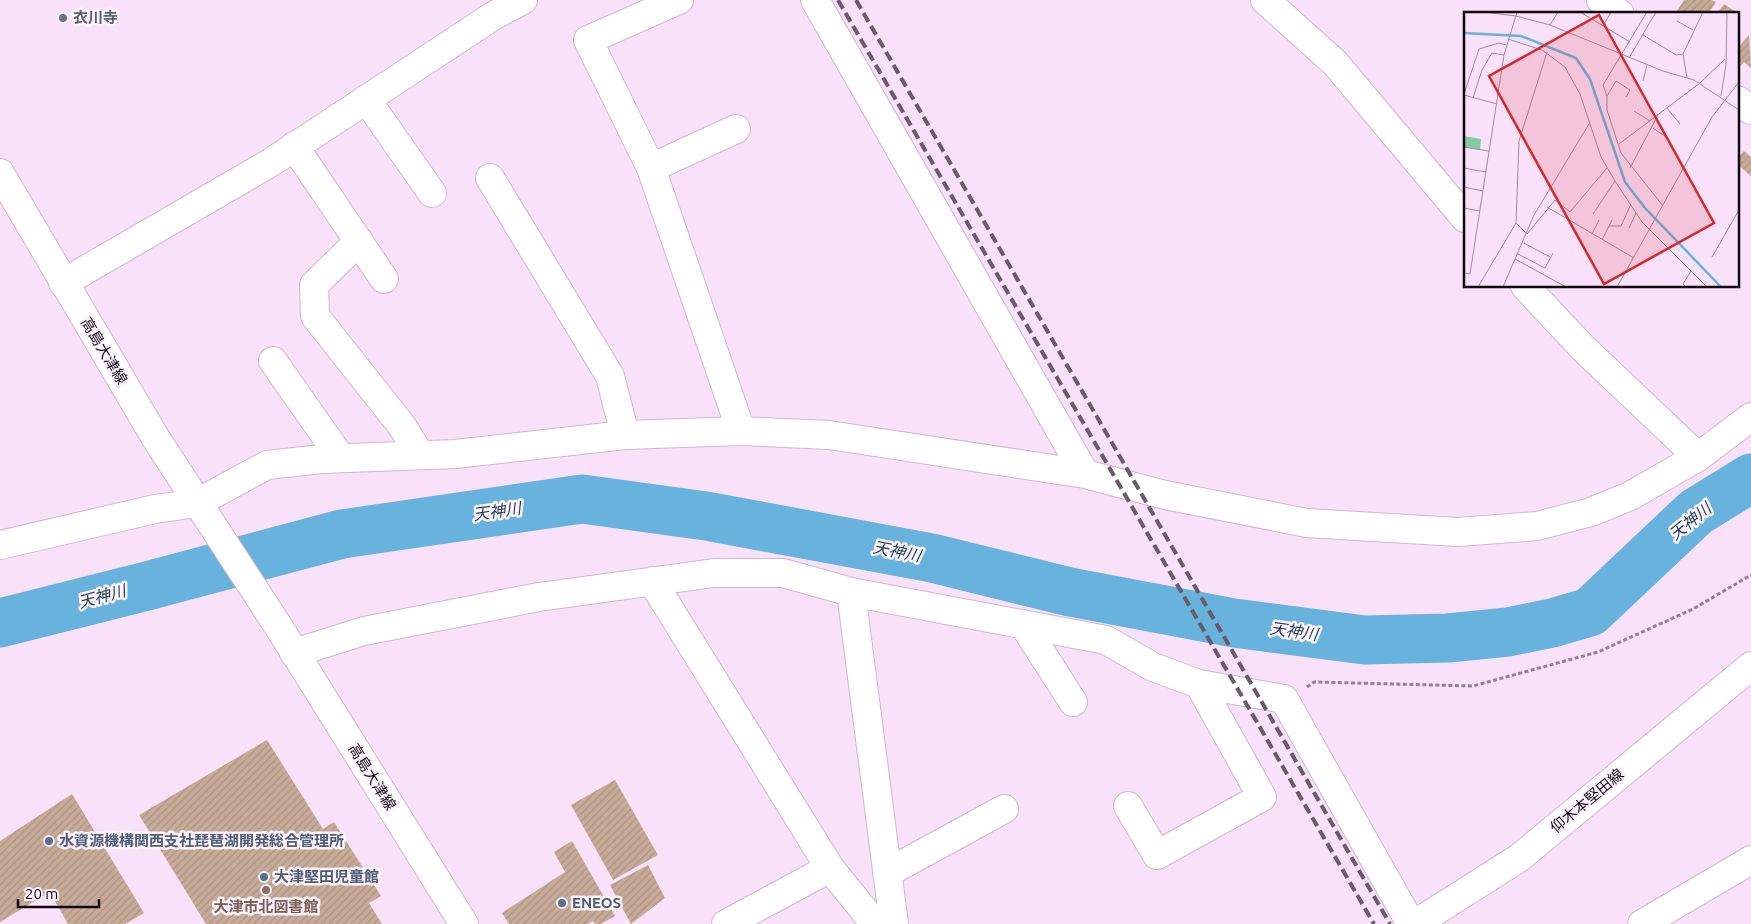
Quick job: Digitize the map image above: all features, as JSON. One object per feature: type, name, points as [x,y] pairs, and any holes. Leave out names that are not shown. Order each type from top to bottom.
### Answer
[{"type":"street","points":[[63,283],[270,162],[493,16],[523,0]]},
{"type":"street","points":[[679,0],[588,40],[651,168],[741,430]]},
{"type":"street","points":[[816,0],[1085,474]]},
{"type":"street","points":[[1265,0],[1335,64],[1464,217]]},
{"type":"street","points":[[1601,0],[1617,12]]},
{"type":"street","points":[[366,99],[432,193]]},
{"type":"street","points":[[1738,101],[1751,110]]},
{"type":"street","points":[[651,168],[736,129]]},
{"type":"street","points":[[294,146],[384,279]]},
{"type":"street","name":"高島大津線","points":[[0,173],[155,437],[280,629],[464,924]]},
{"type":"street","points":[[490,178],[610,376],[625,435]]},
{"type":"street","points":[[359,241],[314,285],[314,316],[402,426],[420,455]]},
{"type":"street","points":[[1527,288],[1583,348],[1698,457]]},
{"type":"street","points":[[273,360],[341,458]]},
{"type":"street","points":[[0,545],[155,509],[198,502],[267,465],[341,458],[455,454],[625,435],[741,430],[829,434],[1085,474],[1165,495],[1307,523],[1458,532],[1537,526],[1591,512],[1630,496],[1698,457],[1751,417]]},
{"type":"street","points":[[294,653],[364,630],[539,597],[714,572],[783,573],[850,592],[1106,640],[1152,667],[1199,684],[1284,699],[1411,924]]},
{"type":"street","points":[[652,581],[830,868],[876,924]]},
{"type":"street","points":[[850,592],[894,924]]},
{"type":"street","points":[[1023,624],[1074,702]]},
{"type":"street","name":"仰木本堅田線","points":[[1415,924],[1519,858],[1751,666]]},
{"type":"street","points":[[1128,806],[1157,856],[1262,797],[1199,684]]},
{"type":"street","points":[[887,873],[1004,809]]},
{"type":"street","points":[[1658,920],[1751,860]]},
{"type":"street","points":[[726,924],[830,868]]},
{"type":"path","points":[[1284,699],[1314,682],[1473,686],[1598,652],[1693,609],[1751,575]]},
{"type":"building","points":[[1684,0],[1712,0],[1716,2],[1709,12],[1676,12]]},
{"type":"building","points":[[1724,4],[1736,12],[1718,12]]},
{"type":"building","points":[[1749,35],[1751,68],[1744,62],[1738,69],[1738,48]]},
{"type":"building","points":[[1744,151],[1751,157],[1751,176],[1738,165],[1738,158]]},
{"type":"building","points":[[267,740],[323,829],[334,822],[381,896],[369,903],[382,924],[206,924],[139,815]]},
{"type":"building","points":[[615,780],[658,855],[613,880],[571,805]]},
{"type":"building","points":[[72,794],[144,913],[125,924],[68,924],[50,892],[0,922],[0,841]]},
{"type":"building","points":[[572,841],[615,916],[601,924],[595,924],[593,921],[588,924],[509,924],[502,913],[565,872],[554,852]]},
{"type":"building","points":[[648,865],[665,898],[631,924],[610,885]]},
{"type":"waterway","name":"天神川","points":[[0,623],[342,534],[582,499],[706,516],[932,558],[1070,592],[1234,623],[1365,640],[1448,638],[1508,632],[1552,623],[1590,612],[1696,512],[1751,478]]},
{"type":"railway","points":[[838,0],[1374,924]]},
{"type":"railway","points":[[856,0],[1390,924]]},
{"type":"place","name":"衣川寺","points":[[63,18]]},
{"type":"place","name":"水資源機構関西支社琵琶湖開発総合管理所","points":[[49,841]]},
{"type":"place","name":"大津堅田児童館","points":[[264,877]]},
{"type":"place","name":"大津市北図書館","points":[[266,890]]},
{"type":"place","name":"ENEOS","points":[[562,903]]}]
